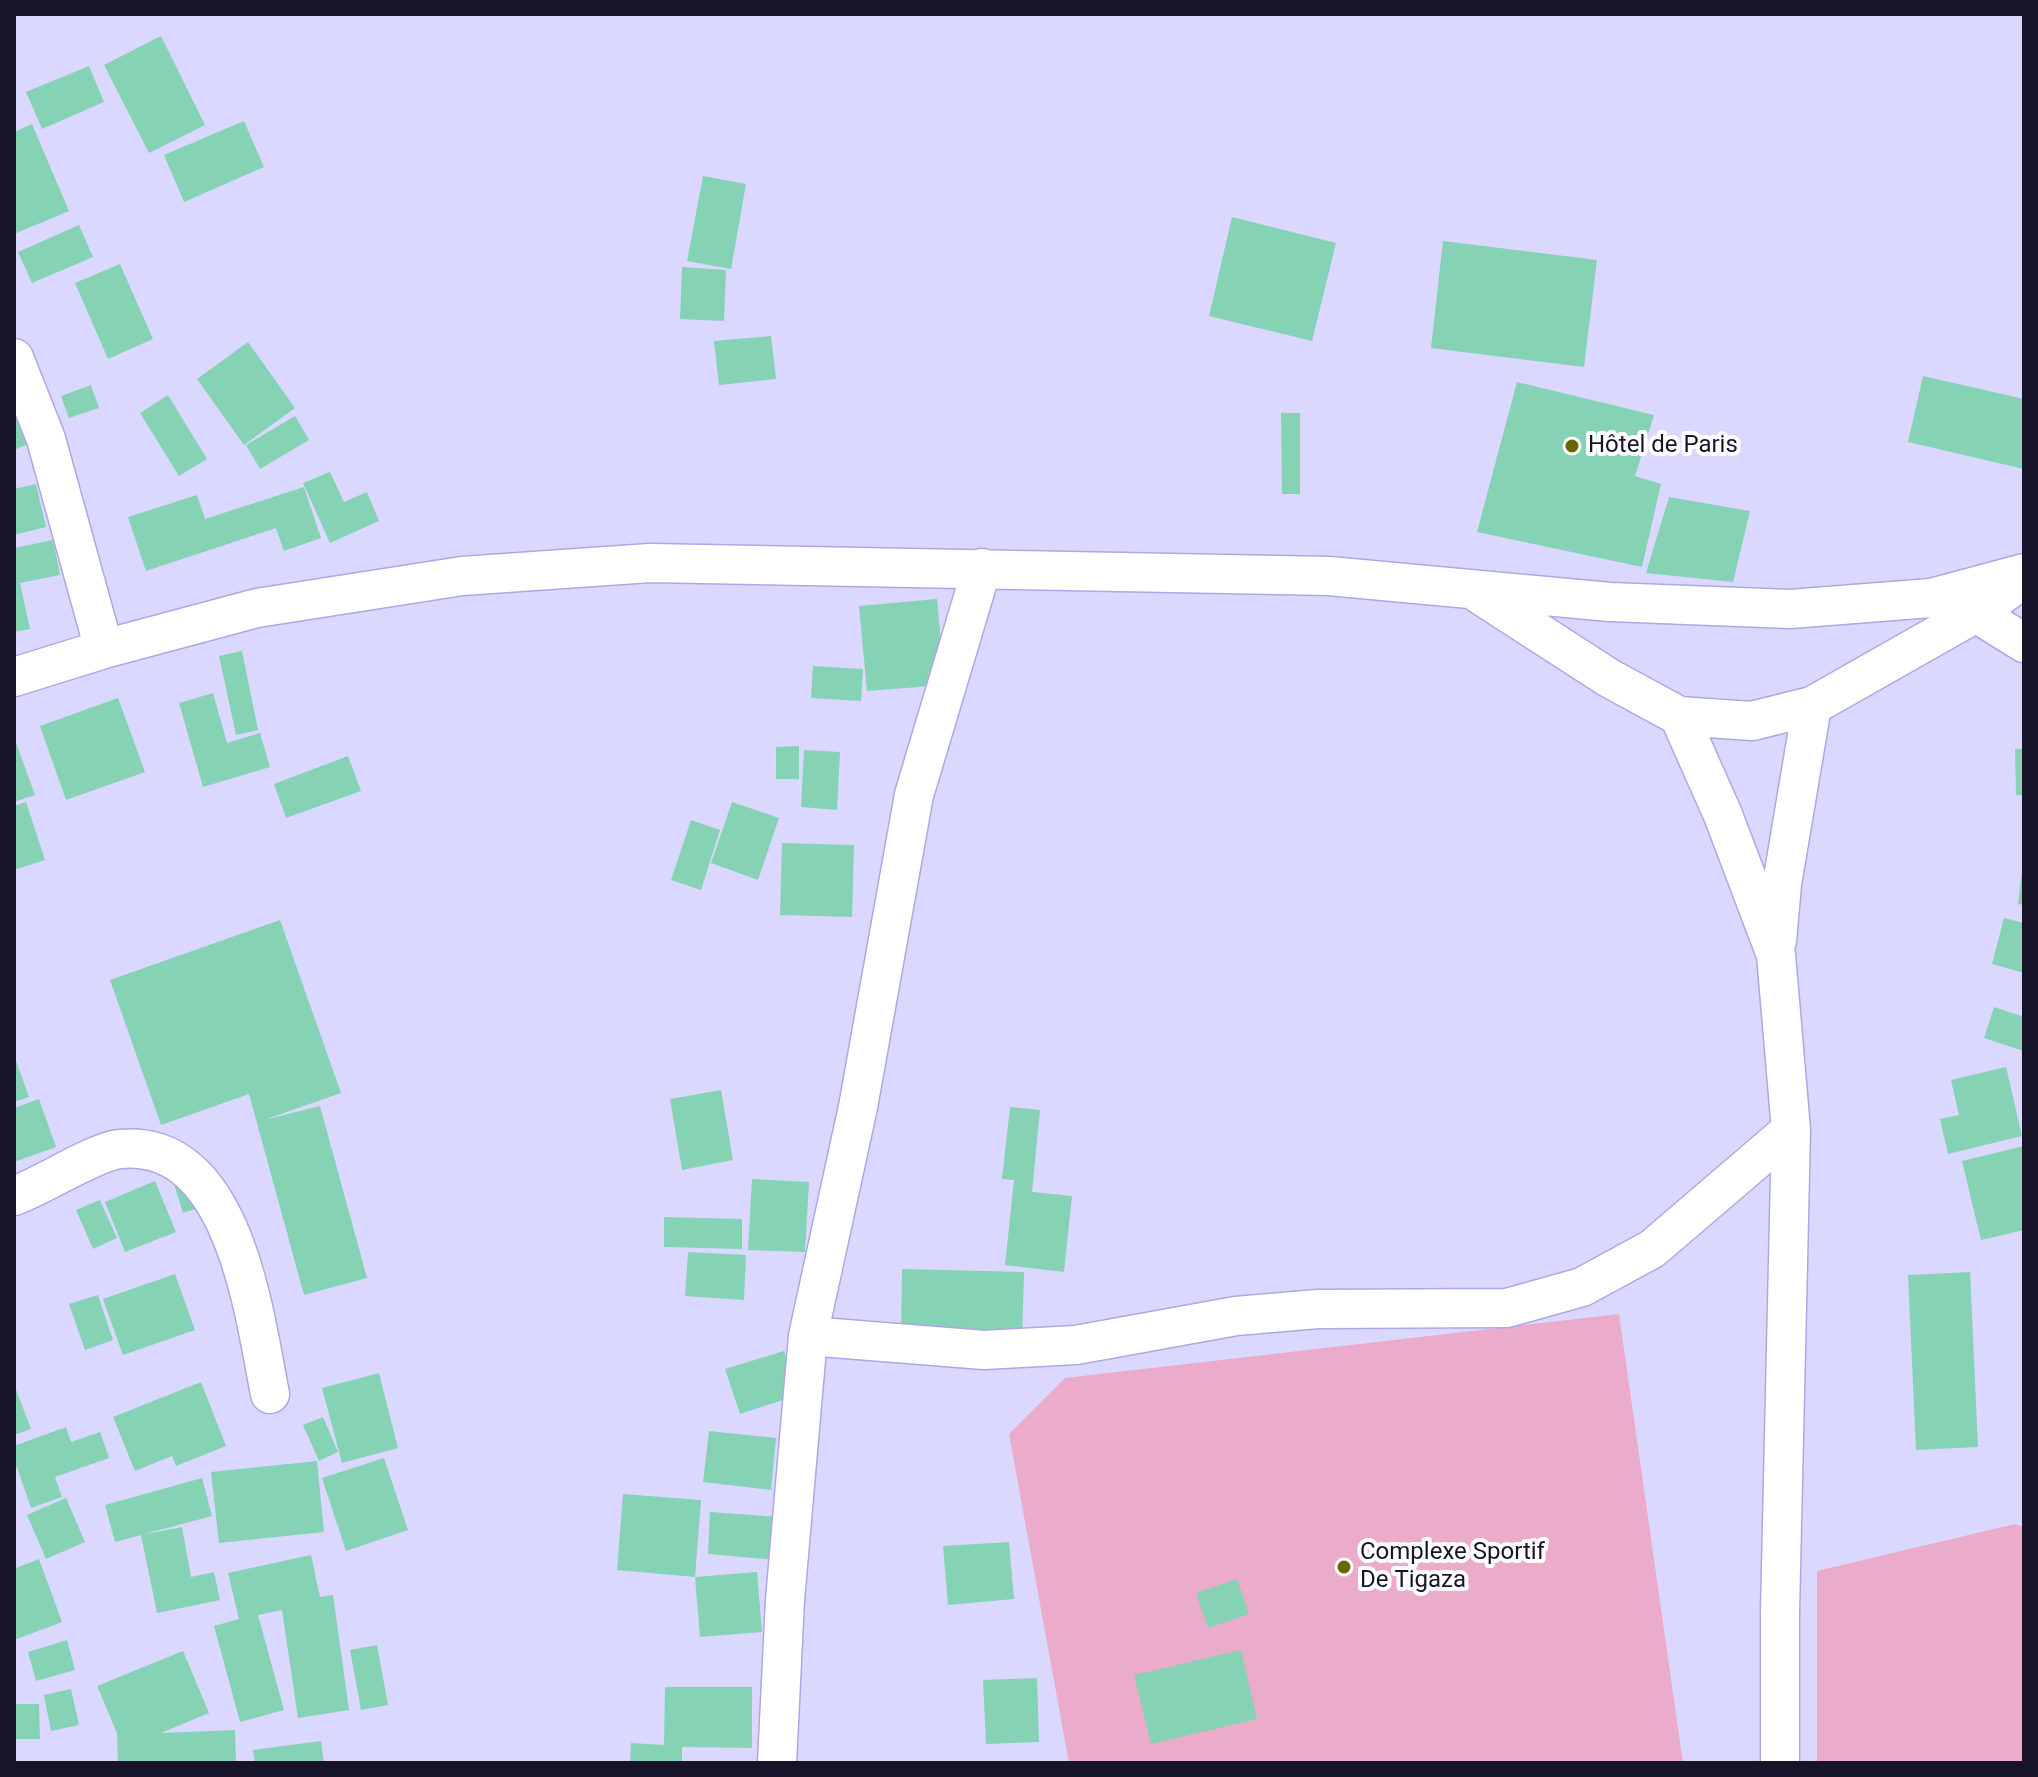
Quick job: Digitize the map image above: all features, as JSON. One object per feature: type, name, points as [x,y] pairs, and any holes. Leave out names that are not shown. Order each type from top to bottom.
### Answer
[{"type":"street","points":[[14,358],[46,439],[104,649]]},
{"type":"street","points":[[14,677],[257,608],[462,576],[650,563],[1329,576],[1474,592],[1610,602],[1790,609],[1931,598],[2024,576]]},
{"type":"street","points":[[777,1763],[785,1600],[808,1336],[858,1107],[914,795],[982,568]]},
{"type":"street","points":[[1474,592],[1609,678],[1679,716],[1752,721],[1812,706],[1976,613],[2024,576]]},
{"type":"street","points":[[1976,613],[2024,643]]},
{"type":"street","points":[[1780,1763],[1780,1612],[1791,1130],[1776,955],[1782,884],[1812,706]]},
{"type":"street","points":[[1679,716],[1723,815],[1776,955]]},
{"type":"street","points":[[808,1336],[984,1350],[1076,1345],[1236,1316],[1318,1309],[1507,1308],[1582,1287],[1652,1249],[1791,1130]]},
{"type":"street","points":[[14,1196],[116,1149],[154,1148],[188,1169],[226,1220],[250,1289],[270,1394]]},
{"type":"shaded area","name":"Complexe Sportif De Tigaza","points":[[1619,1314],[1683,1763],[1069,1763],[1009,1434],[1065,1378]]},
{"type":"shaded area","points":[[2015,1524],[2024,1527],[2024,1763],[1817,1763],[1817,1571]]},
{"type":"building","points":[[161,36],[205,125],[149,153],[104,65]]},
{"type":"building","points":[[89,66],[104,102],[42,129],[26,92]]},
{"type":"building","points":[[244,121],[264,167],[184,202],[164,155]]},
{"type":"building","points":[[32,124],[69,211],[14,234],[14,132]]},
{"type":"building","points":[[703,176],[746,184],[731,269],[687,261]]},
{"type":"building","points":[[1232,217],[1336,243],[1312,341],[1209,316]]},
{"type":"building","points":[[79,225],[93,257],[32,283],[18,252]]},
{"type":"building","points":[[1443,241],[1597,260],[1584,367],[1431,348]]},
{"type":"building","points":[[120,264],[153,339],[108,359],[75,283]]},
{"type":"building","points":[[682,267],[726,270],[724,321],[680,319]]},
{"type":"building","points":[[771,336],[776,379],[719,385],[714,341]]},
{"type":"building","points":[[248,342],[295,408],[244,445],[197,379]]},
{"type":"building","points":[[1923,376],[2024,399],[2024,469],[1908,442]]},
{"type":"building","name":"Hôtel de Paris","points":[[1517,382],[1654,415],[1635,476],[1661,484],[1642,567],[1477,532]]},
{"type":"building","points":[[91,385],[99,408],[69,418],[61,396]]},
{"type":"building","points":[[168,395],[207,459],[179,476],[140,413]]},
{"type":"building","points":[[14,407],[30,443],[14,450]]},
{"type":"building","points":[[1281,413],[1300,413],[1300,494],[1282,494]]},
{"type":"building","points":[[295,416],[309,440],[260,469],[246,445]]},
{"type":"building","points":[[330,472],[344,502],[367,492],[379,521],[330,543],[303,483]]},
{"type":"building","points":[[36,484],[46,527],[14,535],[14,489]]},
{"type":"building","points":[[304,487],[321,538],[284,551],[276,528],[146,571],[128,517],[197,495],[205,519]]},
{"type":"building","points":[[1669,497],[1750,511],[1733,582],[1646,573]]},
{"type":"building","points":[[53,540],[60,575],[20,583],[30,629],[14,632],[14,548]]},
{"type":"building","points":[[937,599],[945,685],[867,691],[859,606]]},
{"type":"building","points":[[242,651],[258,730],[236,735],[219,656]]},
{"type":"building","points":[[813,666],[863,669],[861,701],[811,698]]},
{"type":"building","points":[[213,693],[227,743],[260,733],[270,767],[203,787],[179,703]]},
{"type":"building","points":[[118,698],[145,772],[66,800],[40,726]]},
{"type":"building","points":[[14,737],[35,795],[14,802]]},
{"type":"building","points":[[799,746],[799,779],[776,779],[776,747]]},
{"type":"building","points":[[2015,749],[2024,749],[2024,795],[2016,795]]},
{"type":"building","points":[[804,750],[840,752],[837,810],[801,807]]},
{"type":"building","points":[[348,756],[361,791],[286,818],[274,784]]},
{"type":"building","points":[[26,802],[45,860],[14,870],[14,806]]},
{"type":"building","points":[[732,802],[779,818],[758,880],[711,863]]},
{"type":"building","points":[[691,820],[720,830],[701,890],[671,880]]},
{"type":"building","points":[[782,843],[854,845],[852,917],[780,915]]},
{"type":"building","points":[[2024,871],[2024,905],[2018,904]]},
{"type":"building","points":[[2004,918],[2024,923],[2024,973],[1992,964]]},
{"type":"building","points":[[280,920],[341,1093],[264,1120],[320,1106],[367,1278],[304,1295],[249,1094],[161,1125],[110,980]]},
{"type":"building","points":[[1994,1007],[2024,1017],[2024,1051],[1984,1038]]},
{"type":"building","points":[[14,1055],[29,1097],[14,1102]]},
{"type":"building","points":[[2006,1067],[2022,1136],[1948,1154],[1940,1119],[1959,1115],[1951,1080]]},
{"type":"building","points":[[721,1090],[733,1160],[682,1170],[670,1099]]},
{"type":"building","points":[[39,1099],[56,1147],[14,1162],[14,1108]]},
{"type":"building","points":[[1010,1107],[1040,1110],[1032,1192],[1072,1196],[1064,1272],[1005,1265],[1014,1180],[1002,1179]]},
{"type":"building","points":[[2024,1146],[2024,1230],[1981,1240],[1962,1161]]},
{"type":"building","points":[[199,1176],[208,1205],[183,1213],[174,1184]]},
{"type":"building","points":[[752,1179],[809,1182],[805,1252],[748,1250]]},
{"type":"building","points":[[155,1181],[176,1232],[125,1252],[105,1202]]},
{"type":"building","points":[[100,1200],[117,1238],[93,1249],[76,1210]]},
{"type":"building","points":[[664,1217],[742,1219],[742,1249],[664,1247]]},
{"type":"building","points":[[688,1252],[746,1255],[744,1300],[685,1296]]},
{"type":"building","points":[[902,1269],[1024,1272],[1022,1343],[901,1339]]},
{"type":"building","points":[[1970,1272],[1978,1447],[1916,1450],[1908,1275]]},
{"type":"building","points":[[175,1274],[195,1330],[123,1355],[103,1299]]},
{"type":"building","points":[[98,1295],[113,1340],[85,1350],[69,1304]]},
{"type":"building","points":[[784,1351],[798,1395],[740,1414],[725,1369]]},
{"type":"building","points":[[379,1373],[398,1448],[342,1463],[322,1388]]},
{"type":"building","points":[[201,1382],[226,1446],[176,1466],[172,1456],[135,1471],[113,1417]]},
{"type":"building","points":[[14,1384],[31,1429],[14,1435]]},
{"type":"building","points":[[323,1417],[338,1452],[319,1461],[303,1425]]},
{"type":"building","points":[[66,1427],[71,1442],[100,1432],[109,1458],[55,1477],[62,1497],[31,1508],[14,1459],[14,1446]]},
{"type":"building","points":[[709,1431],[776,1438],[771,1490],[703,1482]]},
{"type":"building","points":[[384,1458],[408,1530],[346,1551],[322,1478]]},
{"type":"building","points":[[317,1461],[324,1532],[219,1543],[211,1472]]},
{"type":"building","points":[[202,1478],[212,1516],[115,1542],[105,1505]]},
{"type":"building","points":[[623,1494],[701,1500],[695,1577],[617,1570]]},
{"type":"building","points":[[66,1498],[85,1542],[46,1559],[27,1515]]},
{"type":"building","points":[[710,1512],[779,1517],[776,1560],[708,1554]]},
{"type":"building","points":[[182,1527],[191,1577],[214,1572],[220,1600],[157,1613],[141,1535]]},
{"type":"building","points":[[1009,1542],[1014,1599],[948,1605],[943,1546]]},
{"type":"building","points":[[311,1555],[320,1597],[333,1595],[349,1710],[298,1718],[282,1610],[258,1615],[284,1710],[240,1722],[214,1626],[239,1619],[228,1573]]},
{"type":"building","points":[[39,1559],[62,1622],[14,1640],[14,1569]]},
{"type":"building","points":[[757,1572],[762,1632],[700,1637],[695,1577]]},
{"type":"building","points":[[1237,1579],[1249,1614],[1208,1628],[1196,1593]]},
{"type":"building","points":[[67,1640],[75,1670],[36,1681],[28,1652]]},
{"type":"building","points":[[377,1645],[388,1705],[361,1710],[350,1650]]},
{"type":"building","points":[[1241,1650],[1257,1719],[1151,1744],[1134,1675]]},
{"type":"building","points":[[183,1651],[209,1713],[161,1733],[235,1730],[236,1763],[118,1763],[117,1733],[97,1686]]},
{"type":"building","points":[[1037,1678],[1039,1742],[986,1744],[983,1680]]},
{"type":"building","points":[[665,1687],[752,1687],[752,1748],[682,1747],[682,1763],[630,1763],[631,1743],[664,1745]]},
{"type":"building","points":[[71,1689],[79,1725],[51,1731],[44,1695]]},
{"type":"building","points":[[14,1704],[39,1704],[40,1739],[14,1739]]},
{"type":"building","points":[[321,1741],[324,1763],[255,1763],[253,1750]]},
{"type":"place","name":"Hôtel de Paris","points":[[1572,446]]},
{"type":"place","name":"Complexe Sportif De Tigaza","points":[[1344,1567]]}]
